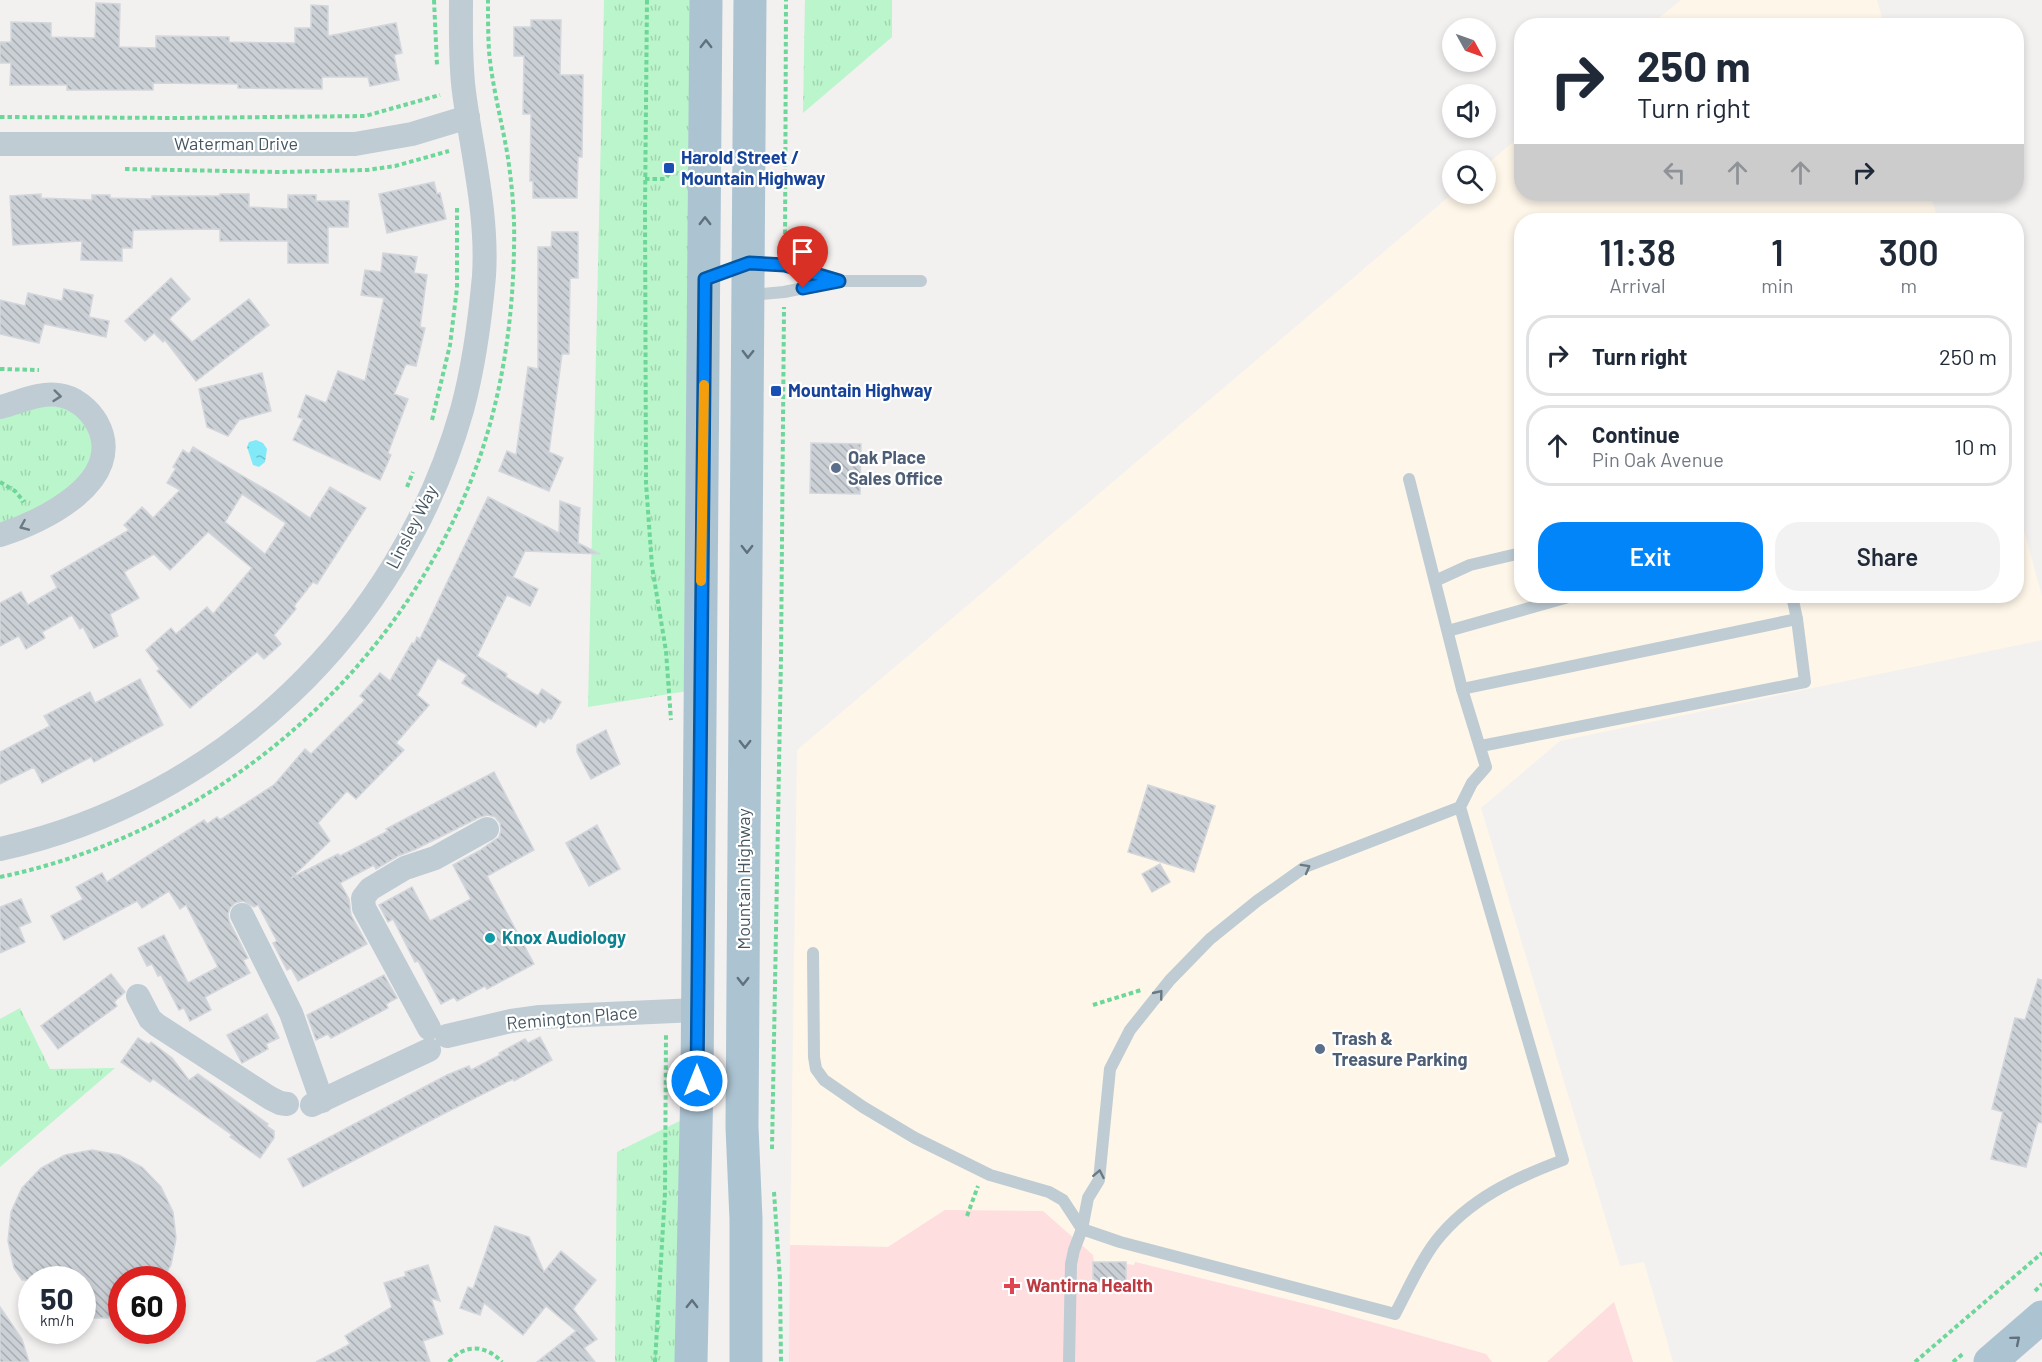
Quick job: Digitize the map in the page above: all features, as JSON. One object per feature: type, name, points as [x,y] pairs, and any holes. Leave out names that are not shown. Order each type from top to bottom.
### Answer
[{"type":"main road","points":[[691,1362],[698,1010],[706,0]]},
{"type":"main road","name":"Mountain Highway","points":[[746,1362],[746,1219],[742,1115],[750,0]]},
{"type":"main road","points":[[705,279],[749,263]]},
{"type":"main road","points":[[705,279],[749,295]]},
{"type":"main road","points":[[1990,1362],[2042,1317]]},
{"type":"street","name":"Linsley Way","points":[[0,849],[66,830],[117,810],[175,781],[225,749],[275,709],[323,662],[366,607],[399,557],[446,458],[462,409],[474,354],[483,282],[484,240],[481,201],[461,63],[461,0]]},
{"type":"street","name":"Waterman Drive","points":[[0,144],[355,144],[412,134],[468,117]]},
{"type":"street","points":[[0,407],[45,395],[57,394],[68,397],[86,408],[101,431],[104,451],[98,472],[68,501],[35,522],[0,535]]},
{"type":"street","points":[[435,1038],[364,908],[363,898],[370,889],[405,868],[435,858],[487,829]]},
{"type":"street","points":[[242,915],[291,1013],[317,1103]]},
{"type":"street","name":"Remington Place","points":[[138,996],[150,1019],[157,1025],[270,1098],[287,1104],[290,1112],[297,1117],[306,1116],[317,1103],[435,1038],[540,1017],[698,1010]]},
{"type":"lane","points":[[749,263],[785,265],[839,281]]},
{"type":"lane","points":[[749,295],[784,292],[839,281],[921,281]]},
{"type":"lane","points":[[1069,1362],[1071,1264],[1089,1198],[1099,1180],[1110,1069],[1130,1030],[1170,980],[1210,939],[1257,901],[1305,867],[1460,807],[1472,783],[1486,767],[1462,689],[1409,479]]},
{"type":"lane","points":[[1435,581],[1470,565],[1514,555]]},
{"type":"lane","points":[[1448,632],[1548,603]]},
{"type":"lane","points":[[1481,746],[1805,682],[1794,603]]},
{"type":"lane","points":[[1462,689],[1797,619]]},
{"type":"lane","points":[[813,953],[816,1069],[824,1080],[863,1107],[915,1138],[983,1172],[1049,1192],[1063,1200],[1082,1229],[1120,1242],[1395,1314],[1436,1241],[1462,1215],[1484,1196],[1506,1184],[1563,1160],[1460,807]]},
{"type":"lane","points":[[1063,1200],[1089,1198]]},
{"type":"path","points":[[0,877],[46,866],[147,827],[215,790],[255,762],[295,730],[351,674],[400,611],[444,539],[464,498],[489,428],[509,327],[514,246],[513,204],[507,151],[489,53],[488,0]]},
{"type":"path","points":[[647,0],[646,483],[652,566],[666,651],[671,731]]},
{"type":"path","points":[[785,265],[786,0]]},
{"type":"path","points":[[0,117],[357,117],[440,95]]},
{"type":"path","points":[[448,145],[450,162]]},
{"type":"path","points":[[645,179],[666,179],[668,164]]},
{"type":"path","points":[[430,428],[450,345],[457,288],[458,238],[455,194]]},
{"type":"path","points":[[772,1152],[781,681],[784,292]]},
{"type":"path","points":[[0,369],[39,370]]},
{"type":"path","points":[[406,488],[415,468]]},
{"type":"path","points":[[0,482],[21,497],[35,522]]},
{"type":"path","points":[[1093,1005],[1170,980]]},
{"type":"path","points":[[655,1362],[665,1192],[667,1028]]},
{"type":"path","points":[[967,1216],[983,1172]]},
{"type":"path","points":[[774,1189],[780,1280],[781,1360],[787,1362]]},
{"type":"path","points":[[1915,1362],[2042,1253]]},
{"type":"path","points":[[449,1362],[461,1351],[471,1348],[482,1348],[502,1362]]},
{"type":"shaded area","points":[[1681,0],[1877,0],[1882,18],[1659,18]]},
{"type":"shaded area","points":[[1514,141],[1514,201],[1932,201],[1936,213],[1514,213],[1514,603],[2024,603],[2024,531],[2042,596],[2042,640],[1560,741],[1481,808],[1620,1266],[1644,1262],[1673,1362],[1633,1362],[1614,1302],[1547,1362],[1492,1362],[1485,1354],[1322,1308],[1135,1262],[1134,1265],[1126,1265],[1125,1262],[1093,1262],[969,1211],[945,1210],[888,1247],[790,1245],[797,750],[1442,202],[1496,204],[1496,157]]},
{"type":"shaded area","name":"Wantirna Health","points":[[945,1210],[1043,1211],[1093,1255],[1094,1262],[1126,1262],[1126,1264],[1134,1265],[1135,1262],[1322,1308],[1486,1354],[1492,1362],[789,1362],[790,1245],[888,1247]]},
{"type":"shaded area","points":[[1614,1302],[1633,1362],[1547,1362]]},
{"type":"green space","points":[[604,0],[706,0],[700,689],[588,707]]},
{"type":"green space","points":[[805,0],[892,0],[892,37],[803,113]]},
{"type":"green space","points":[[13,404],[86,408],[98,472],[0,535],[0,407]]},
{"type":"green space","points":[[20,1008],[50,1069],[115,1068],[0,1167],[0,1019]]},
{"type":"green space","points":[[696,1113],[691,1362],[615,1362],[617,1152]]},
{"type":"water","points":[[256,440],[263,443],[267,449],[265,462],[259,467],[253,465],[247,447],[249,442]]},
{"type":"building","points":[[96,3],[120,4],[119,47],[156,48],[156,36],[229,37],[229,42],[295,43],[295,28],[311,28],[311,5],[328,6],[328,36],[396,23],[402,53],[394,55],[399,80],[370,86],[368,77],[322,77],[322,89],[238,88],[238,84],[153,83],[153,90],[67,90],[67,85],[10,85],[11,63],[0,63],[0,42],[11,42],[11,22],[51,23],[51,37],[95,38]]},
{"type":"building","points":[[531,20],[561,20],[560,75],[583,75],[582,157],[578,157],[577,198],[533,198],[533,181],[530,181],[531,114],[523,114],[524,56],[514,56],[514,27],[531,27]]},
{"type":"building","points":[[434,182],[437,194],[440,193],[446,219],[387,233],[379,194]]},
{"type":"building","points":[[41,194],[41,198],[92,200],[92,195],[152,199],[152,196],[249,194],[249,207],[288,209],[288,195],[316,195],[316,201],[349,201],[348,227],[328,227],[328,263],[288,263],[288,241],[220,241],[220,229],[133,230],[132,248],[122,248],[122,261],[81,260],[82,241],[13,245],[10,196]]},
{"type":"building","points":[[552,232],[578,232],[578,278],[570,278],[569,354],[562,354],[549,452],[563,458],[549,491],[499,471],[507,451],[516,455],[528,367],[538,369],[538,247],[551,247]]},
{"type":"building","points":[[383,253],[417,257],[414,273],[427,275],[420,327],[425,328],[416,366],[406,364],[394,394],[408,399],[388,453],[391,455],[380,480],[293,440],[303,419],[298,417],[306,395],[326,403],[338,371],[365,381],[384,298],[361,295],[365,270],[381,272]]},
{"type":"building","points":[[171,278],[190,299],[169,319],[192,342],[249,299],[269,325],[196,381],[165,340],[163,342],[154,333],[145,341],[125,321]]},
{"type":"building","points":[[64,289],[93,295],[89,317],[109,321],[106,337],[44,324],[39,343],[0,334],[0,300],[25,306],[28,293],[62,301]]},
{"type":"building","points":[[262,373],[271,411],[239,420],[228,436],[207,427],[199,389]]},
{"type":"building","name":"Oak Place Sales Office","points":[[811,443],[861,444],[860,494],[810,493]]},
{"type":"building","points":[[193,447],[310,518],[330,487],[366,508],[317,584],[313,582],[294,606],[296,609],[274,635],[281,644],[264,659],[257,652],[190,708],[157,671],[160,669],[146,650],[171,628],[176,634],[207,607],[213,614],[252,568],[208,532],[170,570],[154,554],[124,572],[139,598],[110,614],[118,636],[94,648],[83,627],[80,629],[72,615],[42,632],[45,638],[26,649],[19,636],[0,646],[0,603],[21,592],[28,605],[57,588],[51,576],[129,530],[124,525],[142,507],[153,518],[180,490],[167,483],[183,450],[189,454]],"holes":[[[242,494],[286,523],[265,554],[225,522]]]},
{"type":"building","points":[[488,497],[559,533],[560,501],[580,508],[578,543],[600,554],[525,551],[513,577],[538,589],[530,606],[507,595],[477,656],[538,696],[542,689],[561,702],[551,719],[548,718],[544,723],[540,720],[536,727],[462,683],[467,675],[438,658],[417,695],[429,705],[396,743],[404,750],[356,799],[347,791],[318,823],[330,841],[291,878],[388,831],[386,829],[494,772],[534,850],[487,876],[534,964],[487,989],[485,986],[457,1001],[454,997],[441,1004],[418,961],[415,962],[393,919],[388,922],[379,905],[412,887],[430,921],[471,899],[453,865],[499,837],[500,823],[495,817],[488,815],[398,856],[376,869],[374,865],[340,883],[349,899],[351,915],[367,944],[298,981],[291,968],[287,970],[273,943],[277,941],[258,905],[254,907],[243,901],[235,903],[228,914],[229,921],[248,958],[243,960],[250,973],[205,997],[211,1010],[190,1021],[184,1008],[179,1010],[161,975],[158,976],[152,964],[147,966],[138,948],[164,935],[188,983],[218,967],[186,905],[180,909],[169,891],[142,908],[137,901],[64,940],[51,916],[83,899],[76,887],[102,873],[107,882],[204,820],[207,824],[217,817],[220,820],[274,785],[305,749],[311,754],[365,700],[360,696],[380,673],[390,681],[412,643],[414,644],[417,637],[420,639]]},
{"type":"building","points":[[140,679],[163,725],[94,762],[91,757],[42,783],[34,767],[0,784],[0,752],[50,726],[44,716],[90,692],[95,703]]},
{"type":"building","points":[[606,730],[620,764],[591,779],[577,752],[577,745]]},
{"type":"building","points":[[1148,785],[1215,806],[1194,872],[1128,852]]},
{"type":"building","points":[[597,825],[620,869],[589,886],[566,843]]},
{"type":"building","points":[[1160,864],[1170,882],[1152,892],[1142,874]]},
{"type":"building","points":[[21,899],[31,922],[19,927],[25,942],[0,953],[0,907]]},
{"type":"building","points":[[111,974],[125,992],[114,1002],[117,1006],[58,1049],[41,1026]]},
{"type":"building","points":[[384,975],[397,998],[386,1004],[388,1008],[331,1038],[328,1034],[316,1040],[307,1015]]},
{"type":"building","points":[[2038,979],[2042,980],[2042,1123],[2038,1122],[2026,1167],[1991,1159],[2003,1112],[1992,1109],[2015,1018],[2025,1020]]},
{"type":"building","points":[[267,1014],[279,1038],[266,1044],[268,1049],[242,1063],[227,1035]]},
{"type":"building","points":[[540,1037],[552,1060],[303,1187],[288,1159],[447,1075],[469,1066],[471,1070],[525,1039],[528,1043]]},
{"type":"building","points":[[138,1038],[149,1045],[151,1042],[172,1058],[189,1080],[198,1074],[268,1124],[267,1126],[274,1131],[274,1138],[260,1158],[230,1137],[232,1135],[153,1079],[150,1082],[121,1062]]},
{"type":"building","points":[[92,1150],[119,1155],[142,1167],[161,1187],[173,1212],[176,1238],[170,1266],[108,1266],[108,1318],[96,1318],[96,1266],[18,1266],[18,1274],[14,1268],[8,1241],[11,1212],[22,1188],[41,1168],[65,1155]]},
{"type":"building","points":[[495,1226],[529,1237],[544,1272],[561,1251],[596,1280],[573,1309],[597,1339],[584,1348],[595,1362],[537,1362],[576,1331],[546,1306],[523,1335],[484,1303],[480,1315],[460,1308],[468,1287],[473,1289]]},
{"type":"building","points":[[1093,1262],[1126,1262],[1126,1282],[1093,1282]]},
{"type":"building","points":[[428,1265],[440,1301],[431,1298],[443,1334],[423,1341],[430,1362],[316,1362],[350,1344],[345,1336],[392,1307],[384,1283],[406,1276],[405,1272]]},
{"type":"building","points":[[0,1307],[18,1333],[18,1344],[24,1344],[29,1362],[0,1362]]},
{"type":"slow traffic","points":[[701,581],[704,385]]},
{"type":"place","name":"Harold Street / Mountain Highway","points":[[669,168]]},
{"type":"place","name":"Mountain Highway","points":[[776,391]]},
{"type":"place","name":"Oak Place Sales Office","points":[[836,468]]},
{"type":"place","name":"Knox Audiology","points":[[490,938]]},
{"type":"place","name":"Trash & Treasure Parking","points":[[1320,1049]]},
{"type":"place","name":"Wantirna Health","points":[[1012,1286]]},
{"type":"route","points":[[697,1081],[705,279],[749,263],[785,265],[839,281],[803,288]]}]
